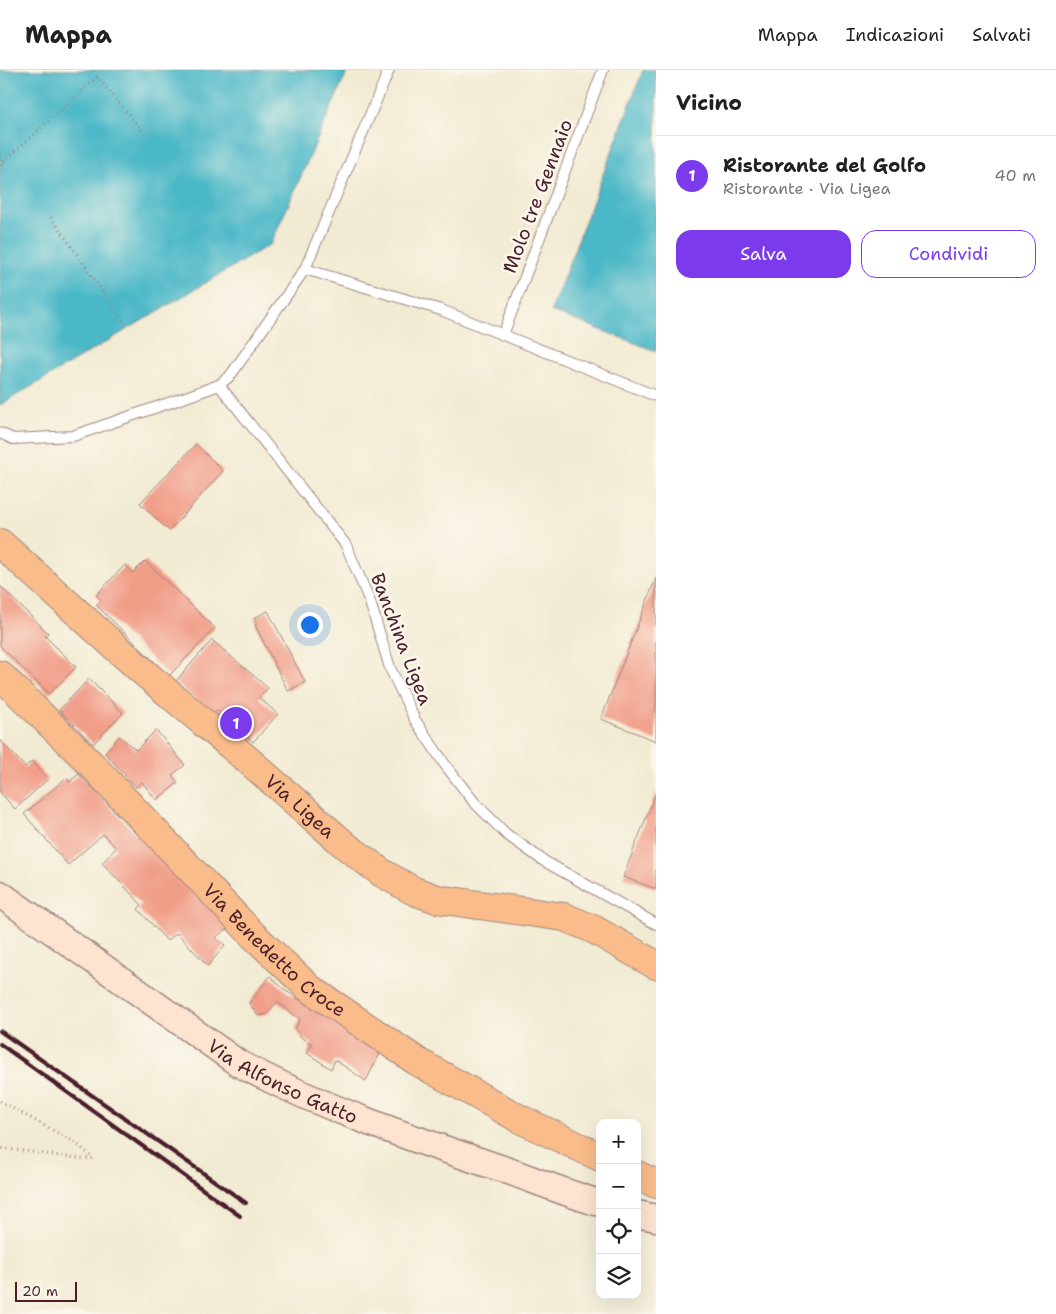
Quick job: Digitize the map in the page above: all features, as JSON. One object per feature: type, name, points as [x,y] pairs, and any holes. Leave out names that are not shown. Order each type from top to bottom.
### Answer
[{"type":"main road","name":"Via Ligea","points":[[0,543],[141,670],[249,760],[346,846],[382,873],[414,891],[437,900],[564,918],[593,929],[656,965]]},
{"type":"main road","name":"Via Benedetto Croce","points":[[0,675],[92,765],[253,935],[309,988],[418,1062],[520,1120],[596,1155]]},
{"type":"main road","name":"Via Alfonso Gatto","points":[[0,894],[231,1058],[277,1084],[320,1103],[450,1151],[596,1202]]},
{"type":"main road","points":[[641,1177],[656,1184]]},
{"type":"main road","points":[[641,1215],[656,1218]]},
{"type":"lane","points":[[0,433],[13,439],[73,436],[219,385],[236,369],[305,269],[389,70]]},
{"type":"lane","name":"Molo tre Gennaio","points":[[503,335],[603,70]]},
{"type":"lane","points":[[305,269],[441,310],[656,396]]},
{"type":"lane","name":"Banchina Ligea","points":[[219,385],[346,545],[370,602],[390,668],[415,720],[446,766],[474,802],[506,834],[544,861],[656,924]]},
{"type":"path","points":[[0,165],[97,77],[145,134]]},
{"type":"path","points":[[51,217],[128,328]]},
{"type":"path","points":[[0,1101],[76,1143],[93,1158],[83,1159],[0,1148]]},
{"type":"water","points":[[0,70],[348,70],[271,244],[0,405]]},
{"type":"water","points":[[643,70],[656,70],[656,351],[551,311]]},
{"type":"building","points":[[196,444],[223,471],[169,531],[140,503]]},
{"type":"building","points":[[145,561],[215,628],[169,676],[96,605],[101,600],[96,595],[125,565],[133,573]]},
{"type":"building","points":[[656,578],[656,741],[601,719]]},
{"type":"building","points":[[0,586],[48,633],[45,636],[76,667],[49,694],[0,646]]},
{"type":"building","points":[[268,611],[305,682],[288,691],[255,625],[257,624],[254,618]]},
{"type":"building","points":[[212,640],[268,688],[259,698],[278,714],[253,742],[216,710],[212,714],[175,682]]},
{"type":"building","points":[[89,679],[123,713],[93,744],[59,710]]},
{"type":"building","points":[[156,730],[185,765],[172,775],[178,783],[156,800],[142,782],[136,787],[105,753],[119,736],[136,750]]},
{"type":"building","points":[[0,740],[25,767],[32,761],[48,779],[15,809],[0,792]]},
{"type":"building","points":[[79,774],[135,833],[140,829],[231,926],[215,938],[225,945],[208,966],[177,933],[167,941],[138,909],[142,905],[102,863],[116,848],[103,834],[68,865],[24,814],[66,778],[69,782]]},
{"type":"building","points":[[656,792],[656,889],[623,877]]},
{"type":"building","points":[[270,976],[286,991],[381,1051],[366,1081],[335,1060],[331,1069],[307,1053],[312,1044],[302,1038],[295,1029],[300,1019],[277,1002],[267,1014],[258,1016],[249,1003]]},
{"type":"railway","points":[[0,1031],[246,1203]]},
{"type":"railway","points":[[0,1044],[240,1216]]},
{"type":"place","name":"Ristorante del Golfo","points":[[236,723]]}]
